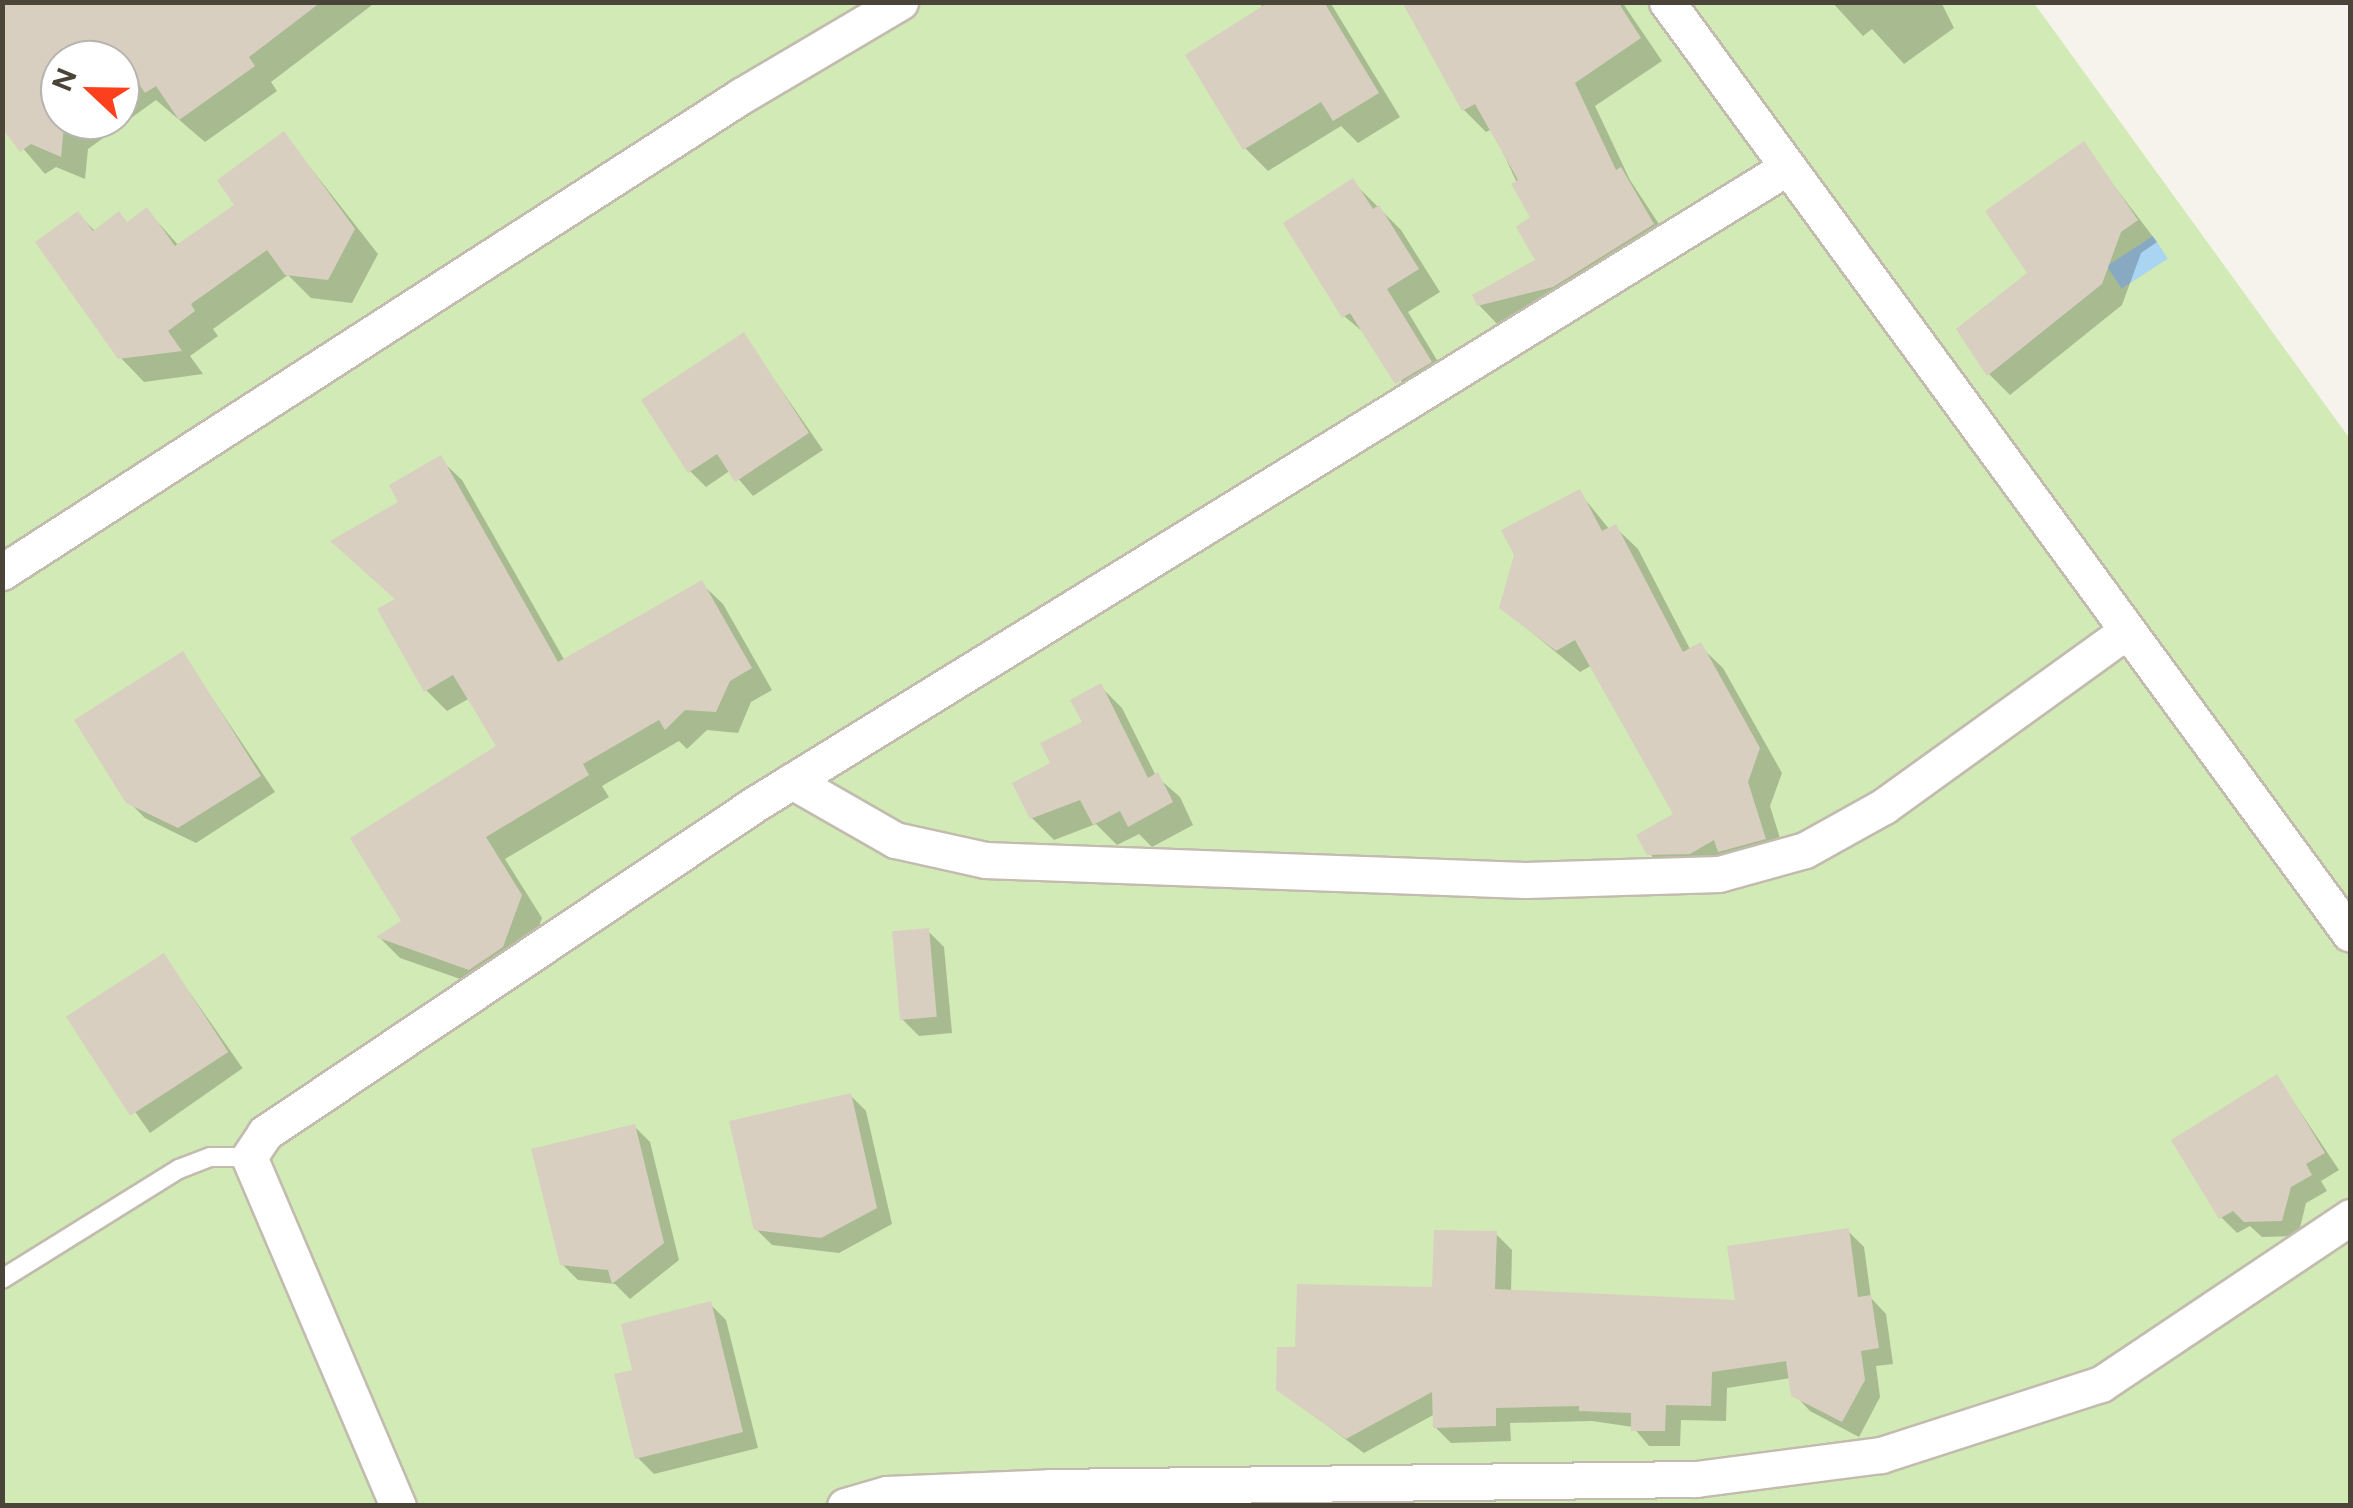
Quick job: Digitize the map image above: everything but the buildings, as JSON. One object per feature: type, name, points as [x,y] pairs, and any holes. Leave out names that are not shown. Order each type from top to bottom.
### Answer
[{"type":"street","points":[[2,572],[741,96],[900,2]]},
{"type":"street","points":[[1667,2],[2350,934]]},
{"type":"street","points":[[398,1506],[249,1157],[265,1133],[792,782],[1786,168]]},
{"type":"street","points":[[792,782],[895,840],[985,860],[1526,880],[1720,874],[1805,850],[1884,806],[2127,631]]},
{"type":"street","points":[[845,1506],[886,1494],[1050,1487],[1696,1479],[1881,1454],[2101,1384],[2350,1217]]},
{"type":"lane","points":[[2,1279],[179,1169],[210,1157],[249,1157]]},
{"type":"green space","points":[[3,3],[2034,3],[2350,439],[2350,1505],[3,1506]]},
{"type":"water","points":[[2153,236],[2168,259],[2122,289],[2107,266]]}]
